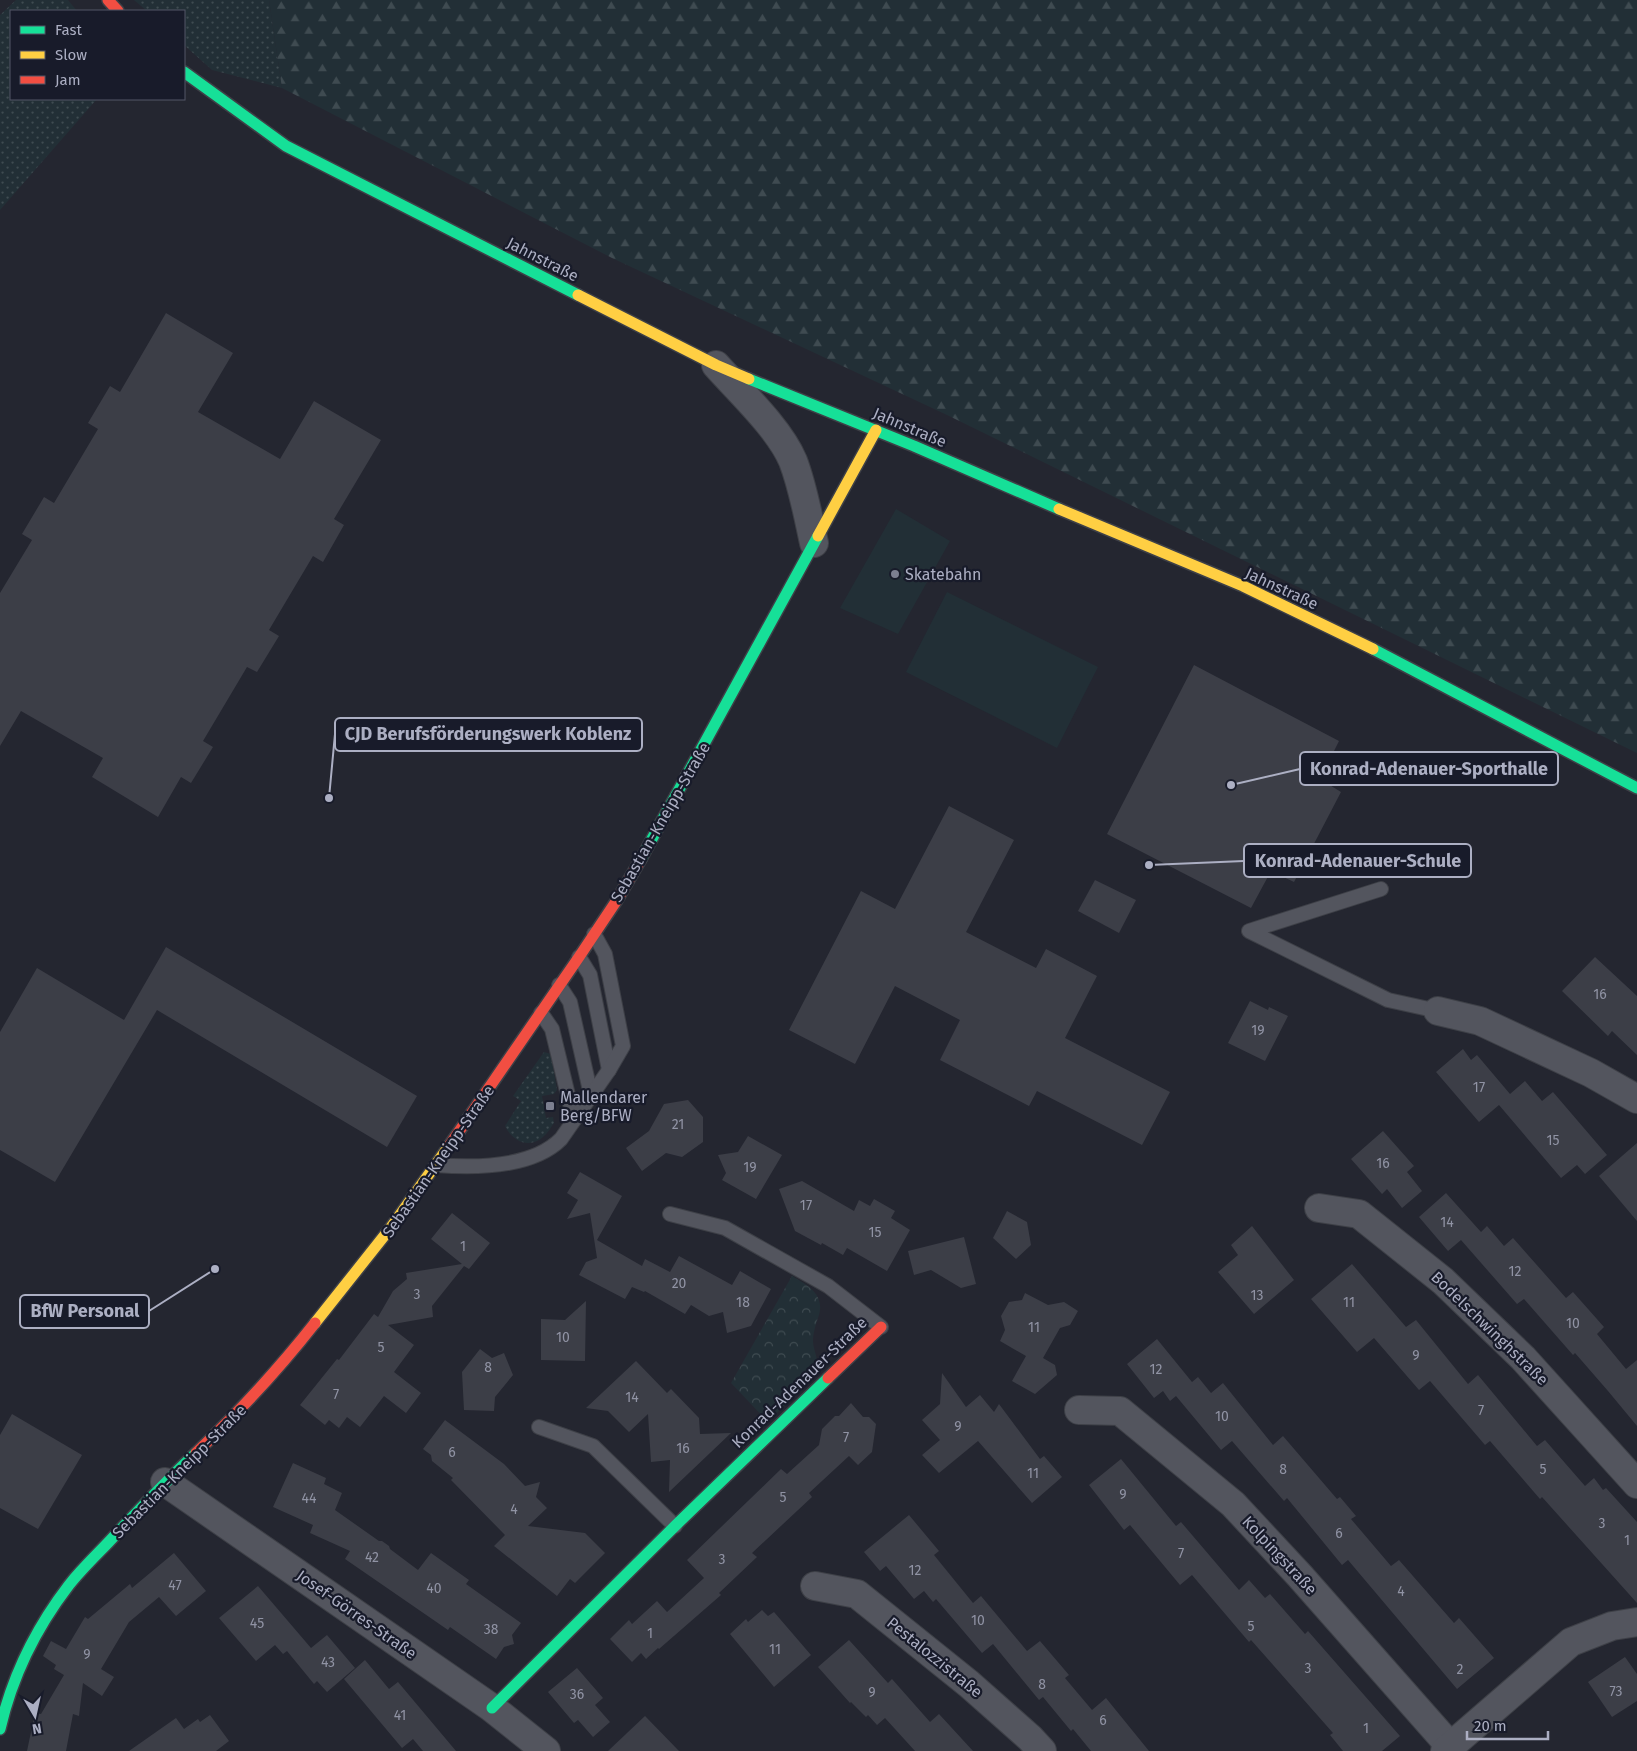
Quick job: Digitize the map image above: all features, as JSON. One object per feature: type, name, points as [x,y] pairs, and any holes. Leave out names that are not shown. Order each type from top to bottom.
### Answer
[{"type":"street","points":[[108,0],[117,10]]},
{"type":"street","name":"Jahnstraße","points":[[185,73],[286,146],[716,365],[876,430],[1242,586],[1406,665],[1637,788]]},
{"type":"street","points":[[716,365],[770,425],[792,460],[801,485],[814,543]]},
{"type":"street","name":"Sebastian-Kneipp-Straße","points":[[0,1729],[5,1707],[20,1667],[42,1624],[69,1585],[165,1482],[232,1419],[286,1360],[392,1226],[579,957],[617,900],[662,822],[876,430]]},
{"type":"street","points":[[1438,1011],[1480,1021],[1591,1073],[1637,1099]]},
{"type":"street","name":"Bodelschwinghstraße","points":[[1319,1208],[1359,1214],[1443,1281],[1523,1358],[1637,1484]]},
{"type":"street","name":"Konrad-Adenauer-Straße","points":[[492,1708],[675,1526],[881,1327]]},
{"type":"street","name":"Kolpingstraße","points":[[1079,1410],[1120,1412],[1233,1504],[1300,1576],[1447,1749]]},
{"type":"street","name":"Josef-Görres-Straße","points":[[165,1482],[492,1708],[546,1751]]},
{"type":"street","name":"Pestalozzistraße","points":[[815,1586],[857,1594],[969,1684],[1042,1751]]},
{"type":"street","points":[[1447,1749],[1570,1642],[1612,1626],[1637,1622]]},
{"type":"lane","points":[[1381,889],[1249,931],[1388,1000],[1438,1011]]},
{"type":"lane","points":[[436,1165],[464,1167],[499,1165],[551,1149],[561,1139],[609,1070],[623,1046],[605,954],[594,934]]},
{"type":"lane","points":[[579,957],[590,975],[609,1070]]},
{"type":"lane","points":[[559,985],[570,1002],[591,1095]]},
{"type":"lane","points":[[541,1013],[552,1029],[574,1120]]},
{"type":"lane","name":"Konrad-Adenauer-Straße","points":[[670,1214],[725,1228],[828,1286],[881,1327]]},
{"type":"lane","points":[[539,1427],[593,1446],[675,1526]]},
{"type":"green space","points":[[16,0],[68,0],[76,10],[10,10],[10,100],[96,100],[0,210],[0,15]]},
{"type":"green space","points":[[134,0],[269,0],[282,88],[212,70],[185,46],[185,10],[146,10]]},
{"type":"green space","points":[[269,0],[1637,0],[1637,753],[947,415],[612,258],[282,88]]},
{"type":"green space","name":"Skatebahn","points":[[896,509],[950,541],[898,634],[840,608]]},
{"type":"green space","points":[[947,592],[1098,667],[1057,748],[906,672]]},
{"type":"green space","points":[[544,1052],[551,1054],[557,1090],[554,1094],[542,1096],[546,1118],[553,1117],[554,1123],[539,1140],[527,1143],[522,1142],[512,1136],[505,1126],[521,1101],[513,1096]]},
{"type":"green space","points":[[792,1276],[813,1291],[819,1301],[819,1315],[813,1342],[817,1369],[816,1373],[768,1422],[731,1383]]},
{"type":"building","points":[[166,313],[233,353],[198,412],[280,459],[314,401],[381,440],[334,519],[344,525],[323,562],[313,556],[269,630],[279,636],[257,672],[247,667],[203,741],[213,747],[191,783],[181,777],[158,817],[92,777],[103,758],[21,711],[0,746],[0,593],[32,540],[22,534],[44,497],[54,503],[98,429],[88,423],[110,386],[120,392]]},
{"type":"building","points":[[1194,665],[1339,741],[1320,779],[1341,792],[1294,882],[1271,871],[1251,908],[1107,834]]},
{"type":"building","points":[[949,806],[1014,840],[966,932],[1036,968],[1046,949],[1097,976],[1065,1038],[1170,1092],[1142,1145],[1037,1091],[1029,1106],[940,1060],[960,1020],[895,986],[855,1064],[789,1030],[861,891],[895,909]]},
{"type":"building","points":[[1095,880],[1136,900],[1119,933],[1078,911]]},
{"type":"building","points":[[166,947],[417,1096],[387,1147],[157,1010],[55,1182],[0,1150],[0,1032],[37,968],[124,1020]]},
{"type":"building","points":[[1595,957],[1637,996],[1637,1055],[1612,1031],[1608,1036],[1562,991]]},
{"type":"building","points":[[1250,1001],[1268,1010],[1269,1007],[1288,1016],[1265,1061],[1228,1043]]},
{"type":"building","points":[[1463,1049],[1471,1060],[1477,1055],[1510,1094],[1525,1081],[1542,1101],[1553,1092],[1607,1155],[1585,1174],[1577,1165],[1561,1178],[1499,1105],[1479,1122],[1436,1072]]},
{"type":"building","points":[[688,1100],[703,1117],[703,1142],[682,1157],[666,1153],[642,1171],[626,1148],[649,1131],[664,1104]]},
{"type":"building","points":[[1383,1131],[1414,1166],[1407,1172],[1422,1191],[1402,1208],[1387,1189],[1382,1194],[1351,1159]]},
{"type":"building","points":[[748,1136],[782,1155],[756,1199],[722,1180],[726,1173],[718,1155],[738,1152]]},
{"type":"building","points":[[1637,1143],[1637,1221],[1599,1176]]},
{"type":"building","points":[[580,1172],[622,1196],[597,1240],[642,1266],[645,1259],[670,1272],[679,1256],[732,1285],[740,1271],[771,1289],[751,1326],[727,1333],[723,1312],[709,1316],[691,1305],[685,1314],[645,1291],[632,1287],[625,1299],[579,1275],[586,1262],[597,1258],[590,1213],[567,1219],[578,1200],[567,1193]]},
{"type":"building","points":[[802,1181],[854,1211],[859,1200],[870,1206],[874,1199],[895,1211],[891,1218],[910,1230],[887,1271],[847,1248],[843,1255],[795,1231],[779,1189]]},
{"type":"building","points":[[1446,1193],[1481,1232],[1487,1226],[1504,1246],[1513,1238],[1566,1298],[1573,1292],[1604,1327],[1597,1334],[1626,1369],[1637,1360],[1637,1426],[1575,1353],[1573,1355],[1524,1299],[1517,1304],[1461,1240],[1448,1251],[1419,1217]]},
{"type":"building","points":[[1007,1211],[1027,1222],[1031,1245],[1016,1259],[993,1238]]},
{"type":"building","points":[[452,1213],[490,1243],[469,1269],[464,1266],[432,1306],[433,1317],[388,1325],[414,1345],[394,1372],[421,1393],[406,1413],[384,1396],[360,1427],[347,1417],[339,1428],[329,1420],[325,1425],[300,1405],[337,1359],[339,1360],[374,1314],[378,1317],[393,1291],[407,1279],[406,1273],[462,1264],[431,1239]]},
{"type":"building","points":[[1252,1226],[1294,1280],[1254,1314],[1218,1272],[1238,1255],[1231,1245]]},
{"type":"building","points":[[964,1237],[976,1284],[961,1288],[931,1270],[914,1275],[908,1251]]},
{"type":"building","points":[[1352,1264],[1406,1327],[1416,1320],[1468,1384],[1478,1375],[1537,1446],[1545,1440],[1585,1486],[1594,1478],[1603,1490],[1606,1488],[1637,1522],[1637,1603],[1542,1497],[1540,1499],[1490,1441],[1485,1445],[1430,1381],[1419,1390],[1374,1338],[1357,1352],[1311,1299]]},
{"type":"building","points":[[1025,1293],[1048,1305],[1064,1302],[1078,1311],[1070,1325],[1060,1328],[1043,1358],[1055,1365],[1057,1375],[1035,1394],[1012,1381],[1026,1356],[1000,1341],[1005,1330],[1001,1316],[1009,1302],[1022,1300]]},
{"type":"building","points":[[586,1301],[585,1361],[541,1360],[541,1319],[565,1320]]},
{"type":"building","points":[[1157,1339],[1192,1382],[1198,1377],[1211,1393],[1223,1383],[1273,1445],[1283,1436],[1337,1499],[1340,1497],[1356,1516],[1351,1519],[1391,1566],[1399,1560],[1454,1623],[1459,1618],[1494,1658],[1457,1689],[1348,1560],[1342,1565],[1287,1498],[1284,1501],[1232,1441],[1221,1450],[1176,1396],[1170,1401],[1163,1391],[1154,1398],[1127,1364]]},
{"type":"building","points":[[480,1349],[492,1358],[504,1353],[513,1375],[495,1397],[494,1411],[464,1410],[462,1372]]},
{"type":"building","points":[[636,1361],[667,1393],[671,1389],[699,1418],[700,1434],[731,1433],[669,1492],[670,1460],[651,1462],[648,1414],[629,1432],[608,1411],[586,1408]]},
{"type":"building","points":[[942,1373],[966,1407],[980,1395],[994,1412],[999,1404],[1040,1459],[1044,1456],[1062,1477],[1032,1503],[978,1441],[939,1473],[922,1455],[940,1440],[922,1420],[940,1404]]},
{"type":"building","points":[[851,1403],[863,1417],[869,1417],[876,1424],[872,1452],[858,1465],[849,1456],[809,1493],[812,1497],[752,1553],[757,1557],[719,1593],[721,1595],[646,1659],[641,1653],[632,1662],[610,1639],[629,1620],[632,1624],[657,1601],[667,1612],[704,1578],[687,1560],[781,1469],[787,1474],[819,1445],[822,1429],[835,1416],[839,1416]]},
{"type":"building","points":[[12,1414],[82,1455],[38,1529],[0,1508],[0,1435]]},
{"type":"building","points":[[445,1420],[504,1464],[525,1486],[540,1482],[536,1497],[547,1508],[528,1526],[585,1533],[605,1553],[575,1583],[570,1579],[557,1596],[494,1546],[505,1535],[451,1480],[453,1478],[432,1461],[431,1455],[423,1449]]},
{"type":"building","points":[[1121,1459],[1176,1526],[1181,1522],[1239,1590],[1249,1580],[1265,1598],[1270,1594],[1305,1634],[1308,1631],[1400,1736],[1382,1751],[1343,1751],[1330,1735],[1333,1733],[1251,1640],[1249,1642],[1192,1575],[1180,1585],[1130,1525],[1124,1530],[1089,1485]]},
{"type":"building","points":[[293,1463],[326,1478],[324,1484],[342,1493],[335,1510],[389,1546],[390,1549],[418,1570],[431,1553],[469,1580],[466,1584],[521,1623],[512,1635],[514,1644],[504,1647],[496,1659],[450,1627],[448,1630],[345,1559],[350,1551],[310,1533],[313,1525],[273,1507]]},
{"type":"building","points":[[909,1515],[939,1551],[934,1555],[973,1603],[981,1596],[1027,1651],[1040,1641],[1069,1675],[1065,1678],[1092,1710],[1106,1698],[1149,1751],[1091,1751],[1073,1729],[1071,1731],[1043,1697],[1039,1700],[993,1644],[982,1653],[936,1599],[933,1602],[924,1591],[914,1599],[886,1566],[880,1571],[864,1552]]},
{"type":"building","points":[[174,1553],[206,1591],[176,1616],[159,1597],[129,1622],[101,1669],[114,1677],[102,1696],[83,1683],[79,1716],[73,1714],[66,1751],[27,1751],[35,1713],[41,1714],[64,1675],[54,1669],[56,1665],[43,1656],[51,1641],[66,1649],[85,1617],[88,1619],[130,1584],[132,1588]]},
{"type":"building","points":[[258,1586],[311,1648],[327,1635],[355,1668],[327,1692],[317,1681],[314,1684],[287,1651],[283,1654],[275,1645],[256,1661],[219,1618]]},
{"type":"building","points":[[762,1610],[768,1616],[774,1612],[811,1655],[774,1687],[730,1634],[746,1619],[748,1622]]},
{"type":"building","points":[[849,1640],[888,1683],[892,1679],[930,1722],[939,1714],[973,1751],[915,1751],[885,1718],[877,1725],[868,1715],[866,1717],[850,1703],[818,1667]]},
{"type":"building","points":[[1625,1657],[1637,1674],[1637,1701],[1612,1717],[1588,1682]]},
{"type":"building","points":[[365,1660],[389,1689],[398,1682],[456,1751],[423,1751],[413,1739],[402,1748],[344,1679]]},
{"type":"building","points":[[577,1668],[603,1698],[595,1705],[610,1722],[593,1737],[578,1720],[574,1723],[548,1692]]},
{"type":"building","points":[[210,1715],[229,1741],[216,1751],[129,1751],[176,1718],[184,1729],[198,1719],[200,1722]]},
{"type":"building","points":[[645,1716],[679,1751],[608,1751]]},
{"type":"traffic: fast","points":[[185,73],[286,146],[578,295]]},
{"type":"traffic: fast","points":[[749,379],[914,446],[1059,509]]},
{"type":"traffic: fast","points":[[641,859],[818,536]]},
{"type":"traffic: fast","points":[[1373,649],[1637,788]]},
{"type":"traffic: fast","points":[[492,1708],[675,1526],[828,1378]]},
{"type":"traffic: fast","points":[[0,1729],[18,1672],[36,1636],[57,1601],[87,1565],[196,1453]]},
{"type":"traffic: slow","points":[[578,295],[716,365],[749,379]]},
{"type":"traffic: slow","points":[[818,536],[876,430]]},
{"type":"traffic: slow","points":[[1059,509],[1243,586],[1373,649]]},
{"type":"traffic: slow","points":[[315,1323],[392,1226],[449,1146]]},
{"type":"traffic: jam","points":[[108,0],[117,10]]},
{"type":"traffic: jam","points":[[449,1146],[579,957],[617,900],[641,859]]},
{"type":"traffic: jam","points":[[196,1453],[258,1390],[315,1323]]},
{"type":"traffic: jam","points":[[828,1378],[881,1327]]},
{"type":"place","name":"Skatebahn","points":[[895,574]]},
{"type":"place","name":"Konrad-Adenauer-Sporthalle","points":[[1231,785]]},
{"type":"place","name":"CJD Berufsförderungswerk Koblenz","points":[[329,798]]},
{"type":"place","name":"Konrad-Adenauer-Schule","points":[[1149,865]]},
{"type":"place","name":"Mallendarer Berg/BFW","points":[[550,1106]]},
{"type":"place","name":"BfW Personal","points":[[215,1269]]}]
